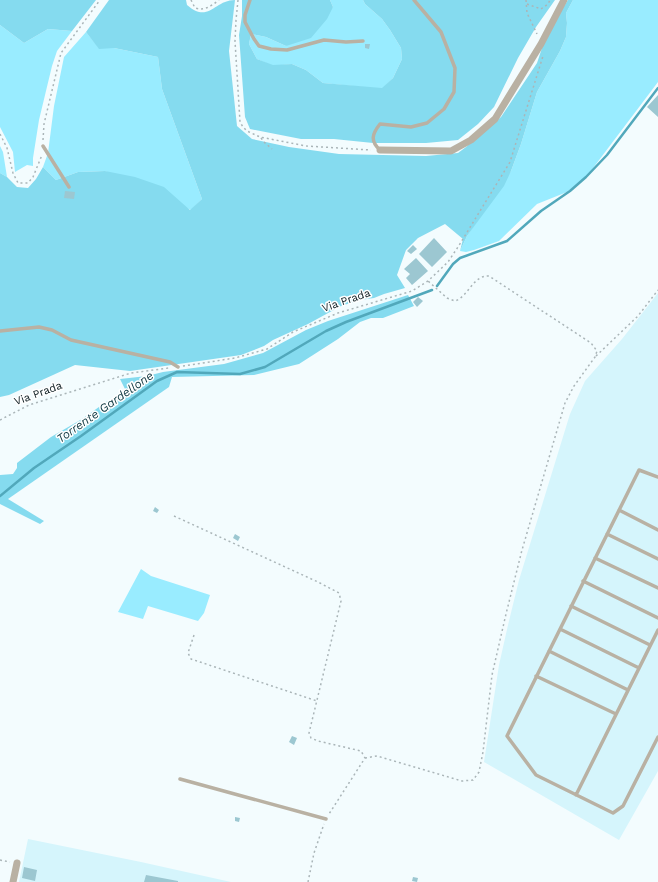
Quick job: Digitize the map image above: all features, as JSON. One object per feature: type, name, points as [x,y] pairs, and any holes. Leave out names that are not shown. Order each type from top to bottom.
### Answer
[{"type":"street","points":[[380,150],[451,151],[471,140],[495,119],[541,44],[564,0]]},
{"type":"street","points":[[13,882],[17,862]]},
{"type":"lane","points":[[250,0],[245,15],[245,22],[259,46],[271,49],[286,50],[324,40],[346,42],[363,41]]},
{"type":"lane","points":[[380,150],[373,142],[372,138],[375,130],[380,124],[411,127],[427,123],[444,109],[454,92],[455,68],[441,32],[414,0]]},
{"type":"lane","points":[[43,146],[69,186]]},
{"type":"lane","points":[[0,330],[39,327],[52,330],[71,340],[170,362],[178,367]]},
{"type":"lane","points":[[658,477],[639,470],[507,736],[536,775],[613,813],[623,806],[658,737]]},
{"type":"lane","points":[[618,510],[658,530]]},
{"type":"lane","points":[[607,534],[658,559]]},
{"type":"lane","points":[[595,558],[658,588]]},
{"type":"lane","points":[[583,581],[658,618]]},
{"type":"lane","points":[[571,606],[650,645]]},
{"type":"lane","points":[[560,629],[639,668]]},
{"type":"lane","points":[[576,795],[658,630]]},
{"type":"lane","points":[[549,651],[628,690]]},
{"type":"lane","points":[[536,676],[616,714]]},
{"type":"lane","points":[[180,780],[326,819]]},
{"type":"path","points":[[0,134],[7,148],[13,173],[18,183],[28,183],[39,165],[43,146],[44,124],[60,52],[100,0]]},
{"type":"path","points":[[191,0],[195,8],[203,9],[219,0]]},
{"type":"path","points":[[238,0],[235,41],[240,122],[243,127],[247,131],[261,138],[306,146],[364,150]]},
{"type":"path","points":[[526,0],[527,12],[541,44]]},
{"type":"path","points":[[527,4],[541,9],[548,4],[550,0]]},
{"type":"path","name":"Via Prada","points":[[0,420],[29,405],[131,373],[236,358],[267,349],[293,332],[338,313],[412,291],[428,281],[451,257],[510,162],[544,51]]},
{"type":"path","points":[[261,138],[272,149]]},
{"type":"path","points":[[428,281],[447,298],[455,301],[463,296],[480,278],[484,276],[494,278],[591,343],[597,351],[595,357]]},
{"type":"path","points":[[308,882],[314,853],[326,819],[365,758],[377,756],[462,781],[473,780],[479,772],[483,752],[492,675],[506,614],[565,403],[574,386],[595,357],[638,316],[658,290]]},
{"type":"path","points":[[174,516],[339,593],[341,601],[309,733],[311,738],[318,741],[361,750],[365,758]]},
{"type":"path","points":[[194,635],[188,653],[191,659],[317,701]]},
{"type":"path","points":[[0,860],[17,862]]},
{"type":"shaded area","points":[[0,0],[96,0],[72,31],[48,29],[24,43],[0,25]]},
{"type":"shaded area","points":[[109,0],[186,0],[187,5],[195,10],[206,12],[222,3],[235,0],[229,51],[237,126],[252,139],[289,147],[339,154],[426,156],[458,153],[501,117],[537,63],[542,48],[561,11],[568,0],[573,0],[566,13],[566,37],[560,51],[537,92],[511,171],[504,186],[467,236],[460,251],[463,239],[445,224],[418,238],[406,250],[397,275],[405,288],[374,298],[360,300],[341,306],[264,346],[241,355],[130,371],[75,365],[9,395],[0,397],[0,173],[7,177],[17,187],[28,188],[36,179],[43,167],[56,180],[78,172],[105,171],[135,177],[164,187],[190,210],[202,199],[162,89],[158,57],[114,48],[99,49],[86,32]]},
{"type":"shaded area","points":[[242,0],[330,0],[333,7],[327,19],[311,38],[286,46],[266,37],[251,34],[249,44],[257,59],[273,65],[292,64],[306,70],[323,83],[382,88],[393,78],[402,59],[401,48],[382,19],[365,4],[363,0],[555,0],[536,27],[518,58],[494,107],[478,124],[458,140],[426,143],[373,143],[334,139],[301,139],[250,129],[245,117],[239,35],[242,16]]},
{"type":"shaded area","points":[[330,0],[363,0],[365,4],[382,19],[401,48],[402,59],[393,78],[382,89],[323,83],[306,70],[292,64],[273,66],[257,59],[249,44],[251,34],[266,37],[286,46],[333,7]]},
{"type":"shaded area","points":[[573,0],[658,0],[658,82],[587,176],[567,192],[537,204],[499,241],[474,250],[466,252],[460,251],[467,236],[511,171],[537,92],[560,51],[566,37],[566,13]]},
{"type":"shaded area","points":[[0,25],[24,43],[48,29],[72,31],[57,51],[52,66],[39,120],[33,166],[27,165],[15,172],[13,152],[0,127]]},
{"type":"shaded area","points":[[86,32],[99,48],[114,48],[158,57],[162,89],[202,199],[191,210],[105,171],[78,172],[56,180],[43,167],[48,153],[54,106],[64,57]]},
{"type":"shaded area","points":[[0,146],[3,152],[7,177],[0,173]]},
{"type":"shaded area","points":[[658,293],[658,771],[619,840],[484,762],[499,665],[519,580],[570,414],[585,381],[622,339]]},
{"type":"shaded area","points":[[408,295],[414,306],[383,318],[371,318],[360,322],[338,339],[299,364],[254,375],[172,377],[169,387],[8,499],[44,521],[40,524],[0,504],[0,475],[13,474],[17,468],[17,463],[51,437],[82,419],[106,402],[127,393],[120,379],[224,364],[263,353],[306,330],[328,321]]},
{"type":"shaded area","points":[[141,569],[151,576],[210,595],[204,613],[198,621],[148,606],[143,619],[118,612]]},
{"type":"shaded area","points":[[28,839],[141,862],[231,882],[19,882]]},
{"type":"building","points":[[365,44],[370,44],[369,49],[365,48]]},
{"type":"building","points":[[658,95],[658,117],[647,107]]},
{"type":"building","points":[[65,191],[75,192],[74,199],[64,198]]},
{"type":"building","points":[[434,238],[447,252],[432,267],[419,254]]},
{"type":"building","points":[[413,245],[417,249],[411,254],[407,251]]},
{"type":"building","points":[[416,258],[428,271],[412,285],[406,278],[410,274],[404,269]]},
{"type":"building","points":[[418,297],[423,301],[417,307],[413,302]]},
{"type":"building","points":[[155,507],[159,510],[157,513],[153,511]]},
{"type":"building","points":[[235,534],[240,537],[238,541],[233,538]]},
{"type":"building","points":[[292,736],[297,738],[294,745],[289,742]]},
{"type":"building","points":[[235,817],[240,818],[239,822],[235,821]]},
{"type":"building","points":[[24,867],[37,870],[35,881],[22,878]]},
{"type":"building","points":[[146,875],[178,881],[178,882],[144,882]]},
{"type":"building","points":[[413,877],[418,878],[417,882],[412,881]]},
{"type":"waterway","name":"Torrente Gardellone","points":[[437,286],[453,264],[460,258],[507,241],[541,211],[570,191],[586,177],[607,155],[658,88]]},
{"type":"waterway","name":"Torrente Gardellone","points":[[0,496],[34,468],[157,381],[177,372],[240,374],[265,367],[326,331],[432,290]]}]
